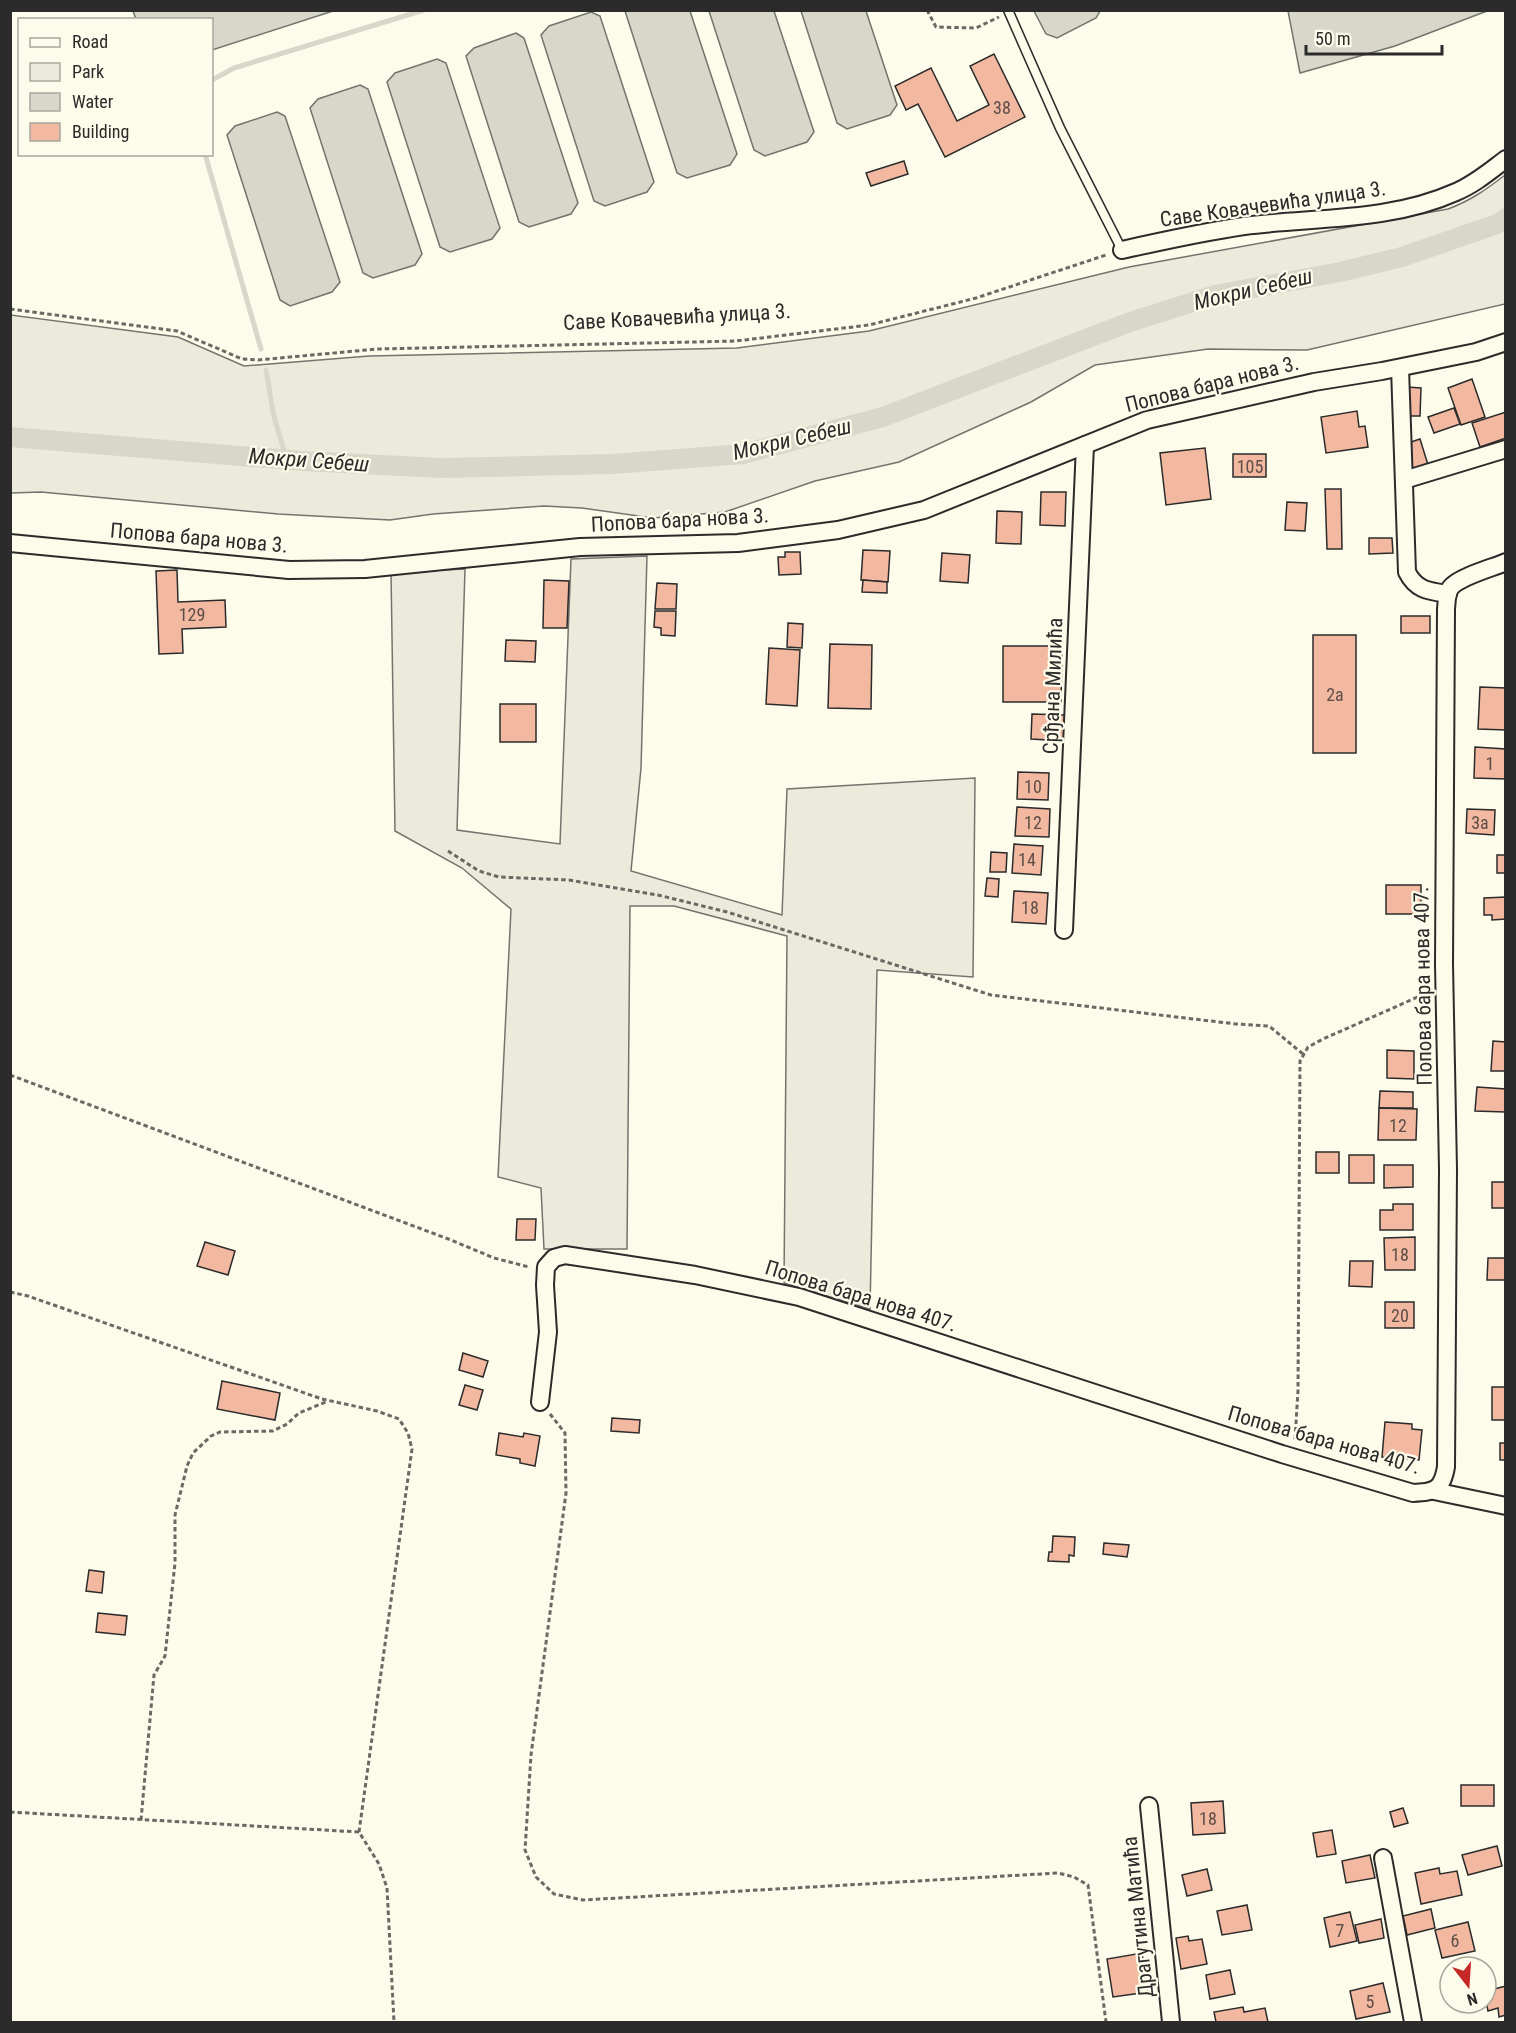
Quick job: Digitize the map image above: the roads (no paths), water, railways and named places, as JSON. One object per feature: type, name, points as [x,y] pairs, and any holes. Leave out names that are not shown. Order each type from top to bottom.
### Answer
[{"type":"street","name":"Саве Ковачевића улица 3.","points":[[1122,250],[1244,226],[1359,217],[1416,206],[1469,186],[1506,159]]},
{"type":"street","name":"Попова бара нова 3.","points":[[10,543],[289,570],[322,570],[365,569],[580,547],[738,543],[838,530],[924,510],[1147,420],[1314,382],[1400,368],[1476,352],[1506,342]]},
{"type":"street","points":[[1400,368],[1407,572],[1417,587],[1425,591],[1448,594],[1452,586],[1460,581],[1506,562]]},
{"type":"street","name":"Срђана Милића","points":[[1064,930],[1085,445]]},
{"type":"street","points":[[1404,480],[1506,449]]},
{"type":"street","name":"Попова бара нова 407.","points":[[540,1402],[548,1332],[546,1267],[554,1258],[571,1256],[695,1275],[799,1297],[1293,1457],[1413,1493],[1434,1491],[1443,1481],[1446,1467],[1448,1169],[1444,985],[1448,594]]},
{"type":"street","points":[[1434,1491],[1506,1506]]},
{"type":"street","name":"Драгутина Матића","points":[[1149,1806],[1171,2022]]},
{"type":"street","points":[[1383,1858],[1413,2022]]},
{"type":"lane","points":[[1008,11],[1060,128],[1122,250]]},
{"type":"water","points":[[133,10],[333,11],[213,50],[213,18],[136,18]]},
{"type":"water","points":[[1288,10],[1487,11],[1395,46],[1300,73]]},
{"type":"water","points":[[625,11],[690,11],[737,154],[730,165],[687,178],[677,173]]},
{"type":"water","points":[[709,11],[774,11],[814,132],[807,142],[765,156],[754,150]]},
{"type":"water","points":[[801,11],[866,11],[897,105],[890,115],[847,129],[837,123]]},
{"type":"water","points":[[1034,11],[1100,11],[1096,18],[1057,38],[1046,34]]},
{"type":"water","points":[[591,12],[600,16],[654,182],[647,192],[605,206],[594,201],[541,35],[549,26]]},
{"type":"water","points":[[516,33],[524,38],[578,203],[571,214],[529,227],[519,222],[466,56],[474,48]]},
{"type":"water","points":[[437,59],[446,63],[500,228],[492,239],[450,252],[440,247],[387,82],[395,73]]},
{"type":"water","points":[[360,85],[368,89],[422,254],[415,265],[373,278],[363,273],[310,108],[318,99]]},
{"type":"water","points":[[277,112],[285,116],[340,282],[332,292],[290,306],[280,300],[227,135],[235,126]]},
{"type":"waterway","points":[[213,79],[234,68],[424,10]]},
{"type":"waterway","points":[[206,156],[261,349]]},
{"type":"waterway","name":"Мокри Себеш","points":[[10,437],[302,461],[441,468],[613,464],[743,454],[883,417],[1130,322],[1215,295],[1340,272],[1402,257],[1497,224],[1506,218]]},
{"type":"waterway","points":[[266,370],[274,417],[287,460]]}]
